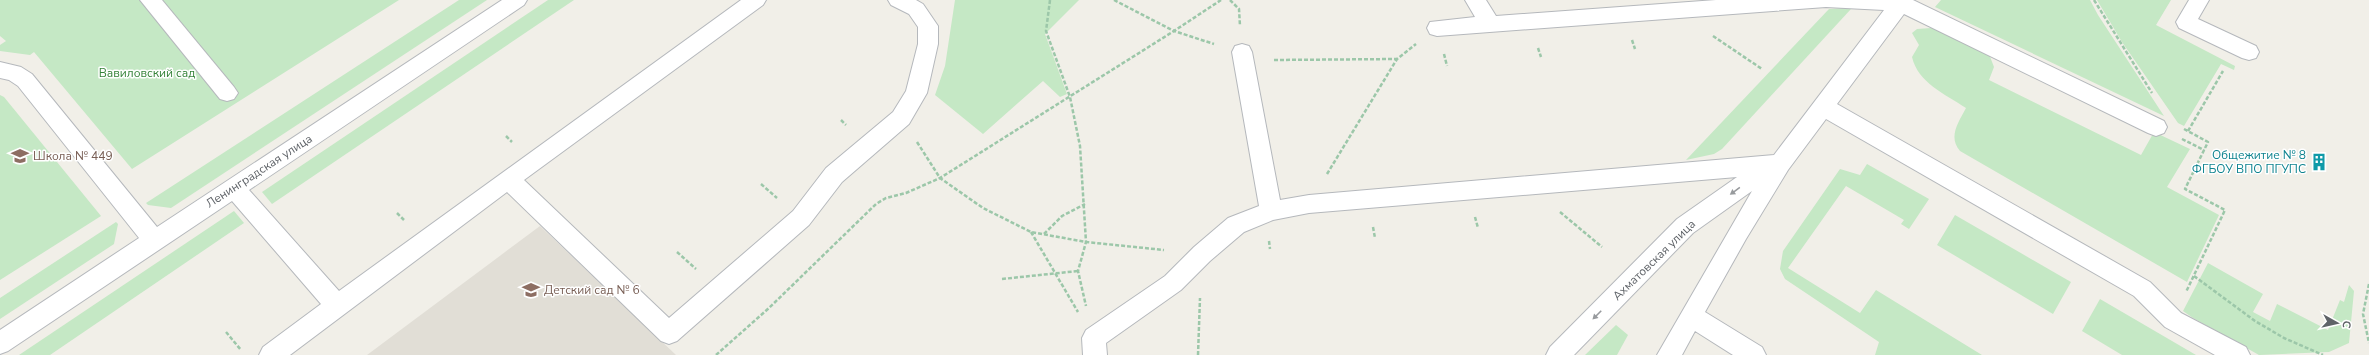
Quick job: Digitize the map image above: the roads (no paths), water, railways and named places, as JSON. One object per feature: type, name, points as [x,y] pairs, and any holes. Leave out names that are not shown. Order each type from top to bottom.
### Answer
[{"type":"street","points":[[150,0],[227,93]]},
{"type":"street","name":"Ленинградская улица","points":[[0,343],[517,0]]},
{"type":"street","points":[[271,355],[508,179],[756,0]]},
{"type":"street","points":[[508,179],[669,334],[801,218],[834,175],[901,118],[916,93],[928,44],[928,26],[916,9],[900,0]]},
{"type":"street","points":[[1475,0],[1490,24]]},
{"type":"street","points":[[1437,28],[1823,0]]},
{"type":"street","points":[[1830,0],[1901,1],[2156,127]]},
{"type":"street","points":[[2199,0],[2186,22],[2250,52]]},
{"type":"street","name":"Ахматовская улица","points":[[1669,355],[1738,232],[1780,164],[1901,1]]},
{"type":"street","points":[[1242,52],[1271,211]]},
{"type":"street","points":[[0,70],[14,73],[25,80],[154,240]]},
{"type":"street","points":[[1822,106],[2142,289],[2173,320],[2238,355]]},
{"type":"street","points":[[1094,346],[1173,283],[1202,254],[1236,225],[1271,211],[1309,204],[1528,184],[1780,164]]},
{"type":"street","name":"Ахматовская улица","points":[[1558,355],[1685,226],[1742,185],[1780,164]]},
{"type":"street","points":[[234,188],[338,306]]},
{"type":"street","points":[[1691,316],[1754,355]]},
{"type":"place","name":"Школа № 449","points":[[20,156]]},
{"type":"place","name":"Общежитие № 8 ФГБОУ ВПО ПГУПС","points":[[2319,162]]},
{"type":"place","name":"Детский сад № 6","points":[[531,290]]},
{"type":"park label","name":"Вавиловский сад","points":[[147,73]]}]
